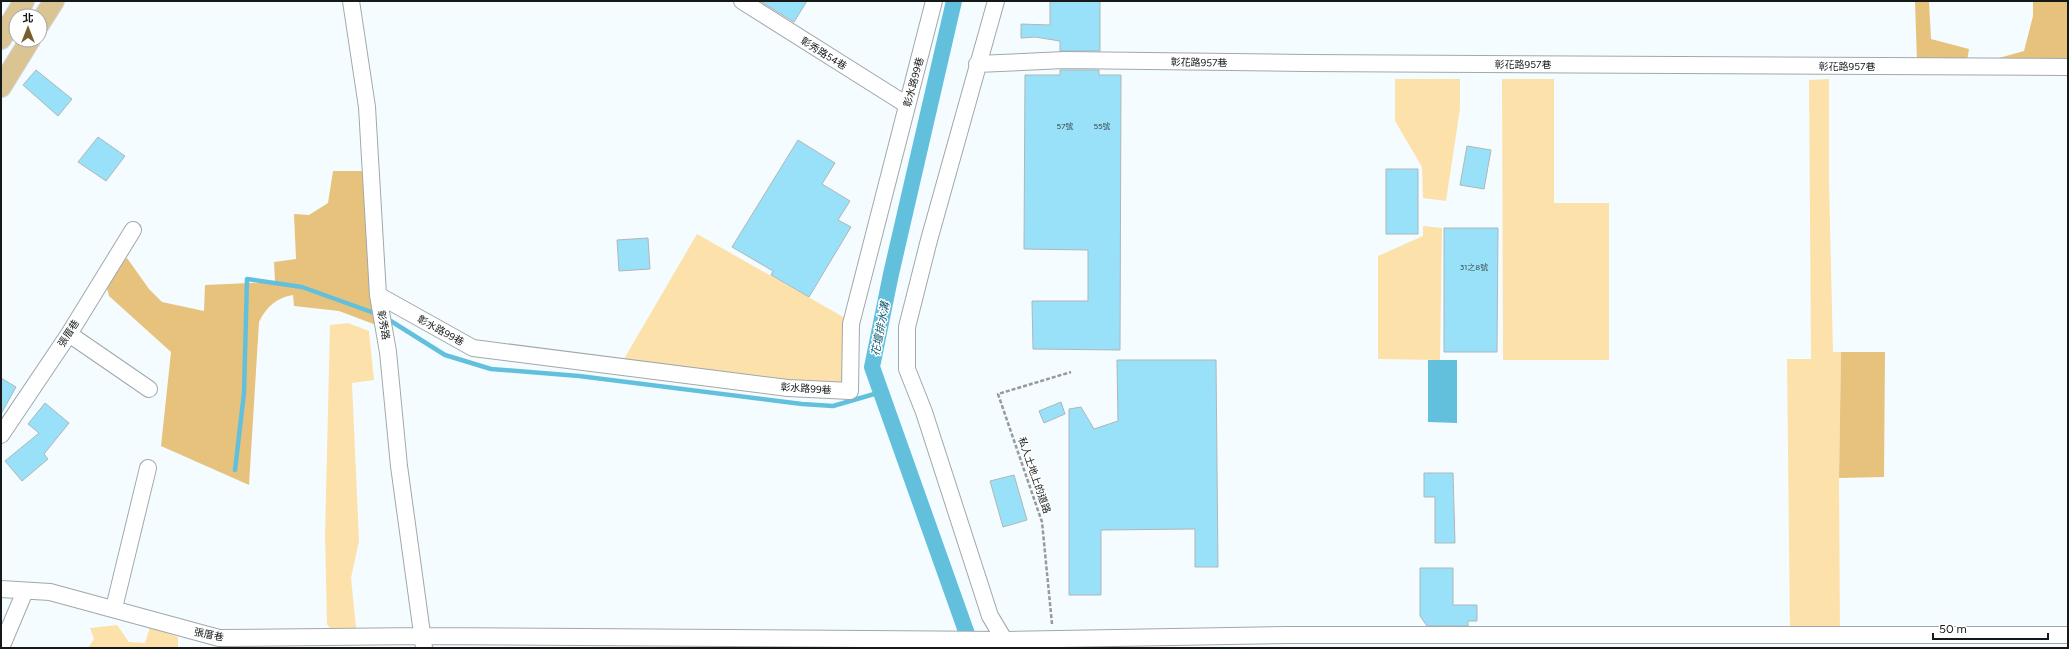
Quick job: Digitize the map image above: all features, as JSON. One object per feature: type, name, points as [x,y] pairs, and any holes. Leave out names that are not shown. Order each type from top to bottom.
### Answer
[{"type":"main road","points":[[1,39],[24,1]]},
{"type":"main road","points":[[48,11],[54,1]]},
{"type":"main road","points":[[1,86],[25,48]]},
{"type":"street","name":"彰秀路","points":[[351,1],[367,107],[378,295],[388,352],[398,466],[423,642]]},
{"type":"street","name":"彰秀路54巷","points":[[742,1],[907,105]]},
{"type":"street","name":"彰水路99巷","points":[[378,295],[473,348],[788,388],[850,391],[851,324],[934,1]]},
{"type":"street","points":[[996,1],[907,327],[907,369],[924,412],[990,616],[1007,644]]},
{"type":"street","name":"彰花路957巷","points":[[978,64],[1065,60],[1306,64],[2068,67]]},
{"type":"street","name":"張厝巷","points":[[1,435],[68,334],[133,230]]},
{"type":"street","points":[[68,334],[149,389]]},
{"type":"street","points":[[114,608],[148,468]]},
{"type":"street","name":"張厝巷","points":[[1,589],[50,592],[114,608],[219,638],[423,642],[1007,644],[1053,639],[1287,635],[2068,635]]},
{"type":"street","points":[[1,648],[25,591]]},
{"type":"path","name":"私人土地上的道路","points":[[1053,639],[1042,522],[998,394],[1071,372]]},
{"type":"shaded area","points":[[1915,1],[1929,1],[1931,39],[1969,49],[1967,61],[1917,62]]},
{"type":"shaded area","points":[[2033,1],[2068,1],[2068,63],[1988,61],[2024,51],[2033,16]]},
{"type":"shaded area","points":[[1395,79],[1460,79],[1460,109],[1446,201],[1423,198],[1422,167],[1395,121]]},
{"type":"shaded area","points":[[1502,79],[1554,79],[1554,203],[1609,203],[1609,360],[1503,360]]},
{"type":"shaded area","points":[[1829,79],[1829,182],[1833,352],[1841,352],[1839,478],[1840,635],[1790,637],[1787,359],[1811,359],[1809,80]]},
{"type":"shaded area","points":[[333,171],[365,171],[384,328],[339,311],[294,306],[293,295],[282,298],[265,311],[259,322],[249,485],[161,446],[171,352],[109,296],[105,280],[127,258],[149,289],[162,302],[204,311],[205,285],[275,282],[274,262],[296,259],[294,214],[309,215],[328,203]]},
{"type":"shaded area","points":[[1423,226],[1442,228],[1440,360],[1378,359],[1378,256],[1423,236]]},
{"type":"shaded area","points":[[697,234],[854,323],[847,378],[834,387],[621,364]]},
{"type":"shaded area","points":[[348,323],[369,331],[374,380],[352,383],[359,541],[351,578],[357,637],[335,636],[327,624],[325,535],[330,325]]},
{"type":"shaded area","points":[[1841,352],[1885,352],[1884,477],[1839,478]]},
{"type":"shaded area","points":[[117,625],[129,642],[145,643],[150,627],[178,637],[178,648],[88,648],[94,639],[90,628]]},
{"type":"water","points":[[1428,360],[1457,360],[1457,423],[1428,422]]},
{"type":"building","points":[[760,1],[807,1],[794,22]]},
{"type":"building","points":[[1050,1],[1100,1],[1100,51],[1060,51],[1060,41],[1035,37],[1021,38],[1021,24],[1050,25]]},
{"type":"building","points":[[36,70],[72,99],[58,116],[23,85]]},
{"type":"building","points":[[1060,70],[1099,70],[1099,75],[1121,75],[1120,350],[1033,349],[1032,301],[1088,301],[1088,250],[1024,249],[1025,75],[1060,75]]},
{"type":"building","points":[[98,137],[125,156],[106,181],[78,162]]},
{"type":"building","points":[[798,140],[835,163],[822,184],[850,201],[838,220],[851,227],[809,297],[771,275],[773,271],[732,247]]},
{"type":"building","points":[[1467,146],[1491,150],[1484,189],[1460,185]]},
{"type":"building","points":[[1386,169],[1418,169],[1418,234],[1386,234]]},
{"type":"building","points":[[1444,228],[1498,228],[1497,352],[1444,352]]},
{"type":"building","points":[[648,238],[650,269],[619,271],[617,240]]},
{"type":"building","points":[[1117,360],[1216,360],[1218,567],[1195,567],[1195,529],[1101,530],[1101,595],[1069,595],[1069,409],[1081,407],[1094,429],[1118,421]]},
{"type":"building","points":[[1,378],[16,387],[1,414]]},
{"type":"building","points":[[1061,402],[1065,414],[1044,423],[1039,411]]},
{"type":"building","points":[[45,403],[69,423],[44,454],[48,459],[22,481],[5,461],[39,433],[28,424]]},
{"type":"building","points":[[1424,473],[1453,473],[1455,543],[1435,543],[1435,497],[1424,497]]},
{"type":"building","points":[[1014,475],[1027,520],[1003,527],[990,481]]},
{"type":"building","points":[[1420,568],[1453,568],[1453,605],[1477,605],[1477,621],[1468,621],[1468,626],[1427,626],[1420,616]]},
{"type":"waterway","name":"花壇排水溝","points":[[954,1],[891,274],[872,367],[972,648]]},
{"type":"waterway","points":[[235,470],[244,393],[247,279],[302,287],[377,314]]},
{"type":"waterway","points":[[386,318],[445,355],[491,369],[579,376],[802,404],[833,406],[881,392]]}]
